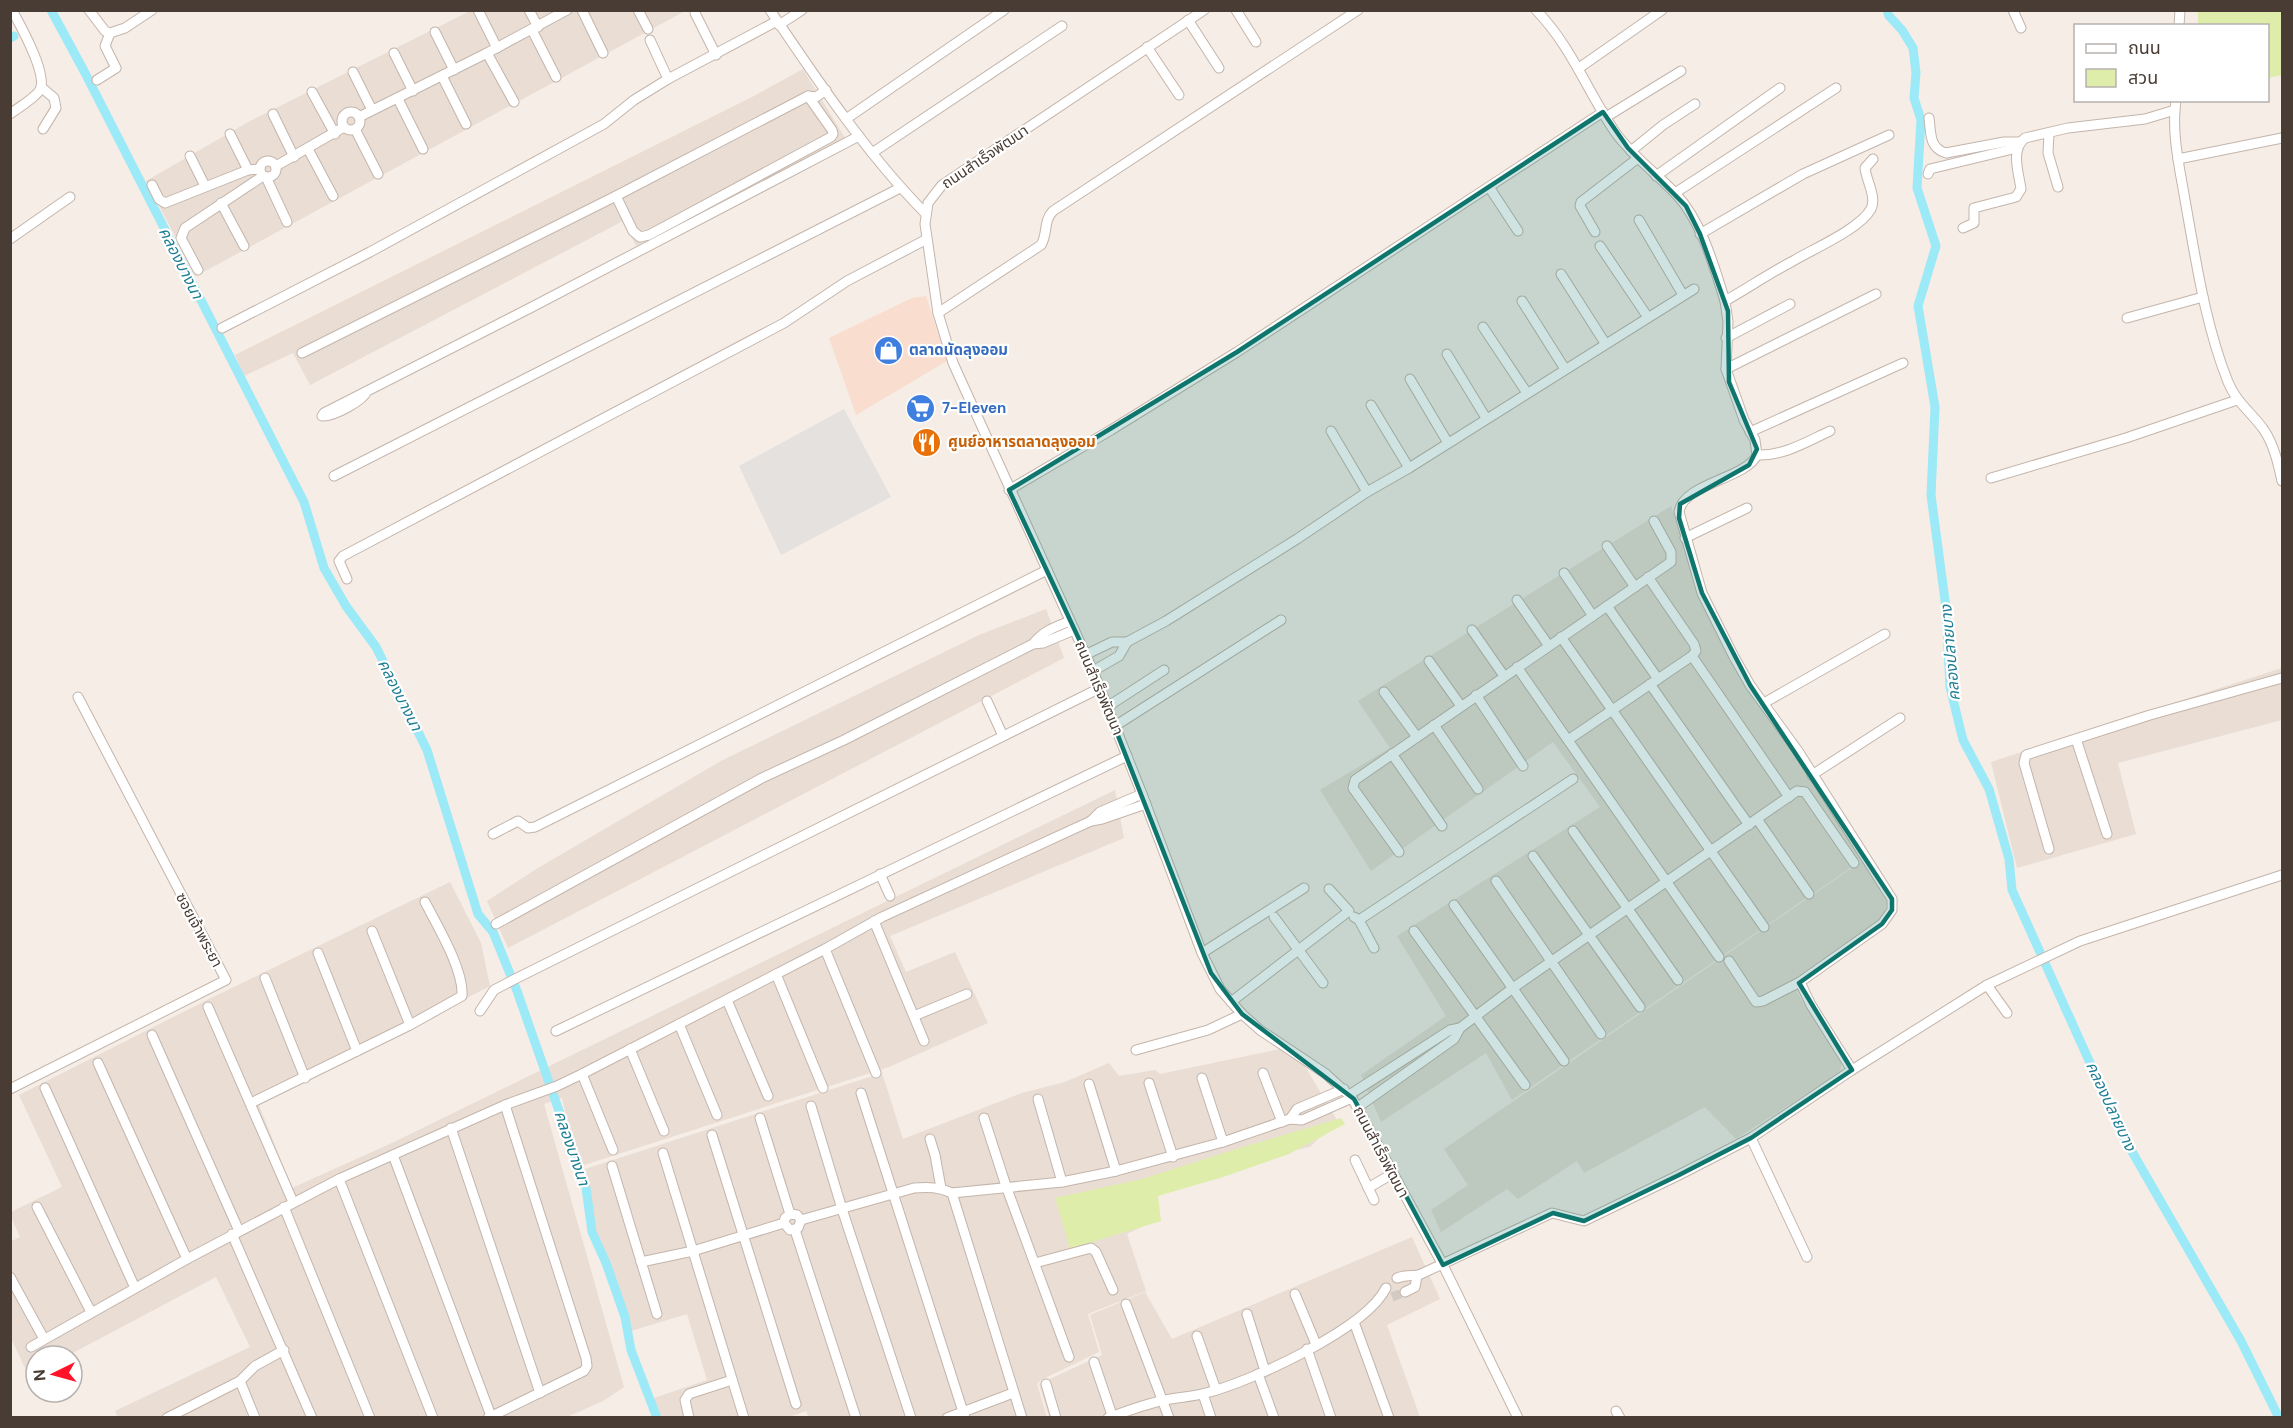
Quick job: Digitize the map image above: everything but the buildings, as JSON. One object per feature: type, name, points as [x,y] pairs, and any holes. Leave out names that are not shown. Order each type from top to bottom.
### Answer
[{"type":"street","points":[[10,114],[38,92],[41,87],[39,67],[12,10]]},
{"type":"street","points":[[89,10],[105,31],[110,33],[125,28],[152,10]]},
{"type":"street","points":[[478,10],[497,48]]},
{"type":"street","points":[[529,10],[556,77]]},
{"type":"street","points":[[359,117],[535,29],[567,10]]},
{"type":"street","points":[[582,10],[603,53]]},
{"type":"street","points":[[638,10],[648,29]]},
{"type":"street","points":[[770,10],[846,119],[900,188],[926,214]]},
{"type":"street","points":[[222,328],[370,252],[604,124],[634,100],[668,79],[802,10]]},
{"type":"street","points":[[846,119],[1004,10]]},
{"type":"street","name":"ถนนสำเร็จพัฒนา","points":[[1204,10],[942,185],[934,193],[928,203],[926,214],[927,238],[938,314],[953,363],[1093,671],[1202,953],[1220,988],[1242,1014],[1260,1030],[1326,1074],[1348,1094],[1358,1107],[1384,1179],[1439,1266],[1518,1418]]},
{"type":"street","points":[[1236,10],[1256,42]]},
{"type":"street","points":[[938,314],[1041,245],[1048,217],[1053,211],[1358,10]]},
{"type":"street","points":[[1536,10],[1559,37],[1605,115],[1631,151],[1686,206],[1700,234],[1728,311],[1726,369],[1729,382],[1755,440],[1757,456]]},
{"type":"street","points":[[1579,68],[1662,10]]},
{"type":"street","points":[[2013,10],[2021,28]]},
{"type":"street","points":[[695,13],[716,55]]},
{"type":"street","points":[[1188,20],[1219,68]]},
{"type":"street","points":[[872,153],[1062,26]]},
{"type":"street","points":[[435,32],[454,70]]},
{"type":"street","points":[[97,80],[116,68],[105,46],[110,33]]},
{"type":"street","points":[[650,40],[668,79]]},
{"type":"street","points":[[1148,47],[1179,95]]},
{"type":"street","points":[[487,53],[514,102]]},
{"type":"street","points":[[394,54],[413,91]]},
{"type":"street","points":[[1009,490],[1237,352],[1489,187],[1681,71]]},
{"type":"street","points":[[353,72],[372,110]]},
{"type":"street","points":[[442,76],[466,124]]},
{"type":"street","points":[[41,87],[54,98],[56,108],[43,129]]},
{"type":"street","points":[[302,353],[616,196],[808,96],[816,97],[824,87]]},
{"type":"street","points":[[1656,176],[1780,88]]},
{"type":"street","points":[[1675,193],[1836,88]]},
{"type":"street","points":[[312,92],[335,134]]},
{"type":"street","points":[[616,196],[633,231],[640,237],[649,235],[831,137],[832,130],[808,96]]},
{"type":"street","points":[[398,99],[423,150]]},
{"type":"street","points":[[1631,151],[1663,125],[1695,104]]},
{"type":"street","points":[[1963,228],[1974,223],[1974,208],[2020,194],[2016,154],[2025,138],[2145,119],[2175,105],[2178,159],[2203,297],[2228,383],[2237,400],[2258,423],[2270,441],[2283,481]]},
{"type":"street","points":[[353,113],[359,117],[359,124],[355,129],[349,130],[344,127],[342,120],[346,114],[353,113]]},
{"type":"street","points":[[273,114],[294,157]]},
{"type":"street","points":[[1929,118],[1932,143],[1939,151],[1946,153],[2004,142],[2019,145]]},
{"type":"street","points":[[152,185],[159,200],[165,203],[248,170],[274,176],[276,166],[344,127]]},
{"type":"street","points":[[355,129],[378,174]]},
{"type":"street","points":[[2049,133],[2048,153],[2058,187]]},
{"type":"street","points":[[230,135],[248,170]]},
{"type":"street","points":[[1700,234],[1803,174],[1889,135]]},
{"type":"street","points":[[367,391],[859,136]]},
{"type":"street","points":[[2178,159],[2283,138]]},
{"type":"street","points":[[1928,174],[1930,169],[2019,145]]},
{"type":"street","points":[[308,149],[333,196]]},
{"type":"street","points":[[190,156],[205,186]]},
{"type":"street","points":[[1595,232],[1580,206],[1581,202],[1638,158]]},
{"type":"street","points":[[1725,301],[1830,241],[1867,214],[1872,201],[1864,168],[1873,159]]},
{"type":"street","points":[[198,270],[181,238],[182,232],[191,222],[263,174]]},
{"type":"street","points":[[263,174],[287,222]]},
{"type":"street","points":[[1489,187],[1518,231]]},
{"type":"street","points":[[333,476],[900,188]]},
{"type":"street","points":[[10,239],[70,197]]},
{"type":"street","points":[[221,203],[244,246]]},
{"type":"street","points":[[1639,220],[1683,295]]},
{"type":"street","points":[[347,579],[339,561],[343,556],[784,323],[848,281],[927,238]]},
{"type":"street","points":[[1600,246],[1647,316]]},
{"type":"street","points":[[1561,274],[1605,343]]},
{"type":"street","points":[[1085,655],[1112,642],[1127,642],[1166,621],[1367,492],[1409,468],[1647,316],[1694,289]]},
{"type":"street","points":[[1726,369],[1876,294]]},
{"type":"street","points":[[2127,318],[2203,297]]},
{"type":"street","points":[[1522,301],[1565,369]]},
{"type":"street","points":[[1726,338],[1790,304]]},
{"type":"street","points":[[1483,327],[1527,393]]},
{"type":"street","points":[[1447,354],[1486,418]]},
{"type":"street","points":[[1750,432],[1903,363]]},
{"type":"street","points":[[1410,379],[1448,443]]},
{"type":"street","points":[[1991,478],[2126,438],[2237,400]]},
{"type":"street","points":[[1371,405],[1409,468]]},
{"type":"street","points":[[1331,431],[1367,492]]},
{"type":"street","points":[[1517,667],[1666,882],[1756,1002],[1763,1001],[1800,982],[1882,924],[1892,910],[1887,890],[1798,751],[1750,685],[1702,593],[1679,518],[1680,504],[1688,496],[1749,465],[1757,456],[1772,456],[1830,431]]},
{"type":"street","points":[[1685,538],[1747,508]]},
{"type":"street","points":[[1399,852],[1353,788],[1355,780],[1671,562],[1672,557],[1654,521]]},
{"type":"street","points":[[1607,546],[1635,587]]},
{"type":"street","points":[[493,834],[514,822],[522,823],[528,828],[535,827],[1047,570]]},
{"type":"street","points":[[1564,573],[1593,616]]},
{"type":"street","points":[[1568,740],[1692,656],[1696,651],[1694,644],[1648,577]]},
{"type":"street","points":[[1517,600],[1549,646]]},
{"type":"street","points":[[1607,606],[1654,681],[1753,822],[1809,894]]},
{"type":"street","points":[[1115,726],[1281,620]]},
{"type":"street","points":[[496,924],[762,778],[844,740],[1033,644],[1040,635],[1049,630],[1072,625]]},
{"type":"street","points":[[1472,630],[1504,676]]},
{"type":"street","points":[[1764,703],[1885,634]]},
{"type":"street","points":[[1561,637],[1764,927]]},
{"type":"street","points":[[1093,671],[1119,656],[1127,642]]},
{"type":"street","points":[[1692,656],[1789,796]]},
{"type":"street","points":[[1429,661],[1461,706]]},
{"type":"street","points":[[1107,707],[1164,670]]},
{"type":"street","points":[[2049,849],[2024,758],[2031,752],[2283,678]]},
{"type":"street","points":[[480,1011],[494,990],[515,979],[1100,688]]},
{"type":"street","points":[[1384,692],[1417,737]]},
{"type":"street","points":[[1476,695],[1523,766]]},
{"type":"street","name":"ซอยเจ้าพระยา","points":[[10,1089],[226,980],[78,697]]},
{"type":"street","points":[[987,701],[1003,736]]},
{"type":"street","points":[[1812,775],[1900,718]]},
{"type":"street","points":[[1434,725],[1478,789]]},
{"type":"street","points":[[2076,739],[2107,834]]},
{"type":"street","points":[[1392,754],[1442,826]]},
{"type":"street","points":[[556,1031],[1127,756]]},
{"type":"street","points":[[1359,920],[1573,779]]},
{"type":"street","points":[[1358,1107],[1454,1039],[1460,1028],[1513,988],[1797,790],[1804,792],[1854,862]]},
{"type":"street","points":[[1091,821],[1100,812],[1142,794]]},
{"type":"street","points":[[36,1344],[187,1259],[339,1179],[451,1128],[582,1074],[825,949],[874,921],[1091,821],[1146,804]]},
{"type":"street","points":[[1574,831],[1678,980]]},
{"type":"street","points":[[1533,856],[1640,1007]]},
{"type":"street","points":[[880,874],[890,896]]},
{"type":"street","points":[[1397,1278],[1410,1274],[1419,1275],[1552,1213],[1584,1221],[1751,1138],[1852,1070],[1987,985],[2050,953],[2080,941],[2283,875]]},
{"type":"street","points":[[1496,881],[1601,1034]]},
{"type":"street","points":[[1202,953],[1304,888]]},
{"type":"street","points":[[1329,889],[1359,920],[1374,948]]},
{"type":"street","points":[[251,1103],[305,1078],[458,999],[463,992],[450,950],[425,902]]},
{"type":"street","points":[[1454,905],[1564,1061]]},
{"type":"street","points":[[1231,1002],[1349,911]]},
{"type":"street","points":[[1275,917],[1323,983]]},
{"type":"street","points":[[874,921],[924,1041]]},
{"type":"street","points":[[372,931],[410,1025]]},
{"type":"street","points":[[1414,931],[1525,1084]]},
{"type":"street","points":[[825,949],[876,1073]]},
{"type":"street","points":[[318,953],[357,1051]]},
{"type":"street","points":[[776,974],[823,1088]]},
{"type":"street","points":[[265,978],[305,1078]]},
{"type":"street","points":[[1800,982],[1811,1005],[1852,1070]]},
{"type":"street","points":[[1987,985],[2007,1013]]},
{"type":"street","points":[[914,1016],[968,994]]},
{"type":"street","points":[[727,1000],[768,1096]]},
{"type":"street","points":[[208,1007],[251,1103],[370,1418]]},
{"type":"street","points":[[1136,1050],[1208,1030],[1242,1014]]},
{"type":"street","points":[[679,1024],[717,1115]]},
{"type":"street","points":[[801,1220],[921,1187],[941,1188],[952,1193],[1062,1182],[1173,1157],[1286,1121],[1297,1109],[1348,1094],[1450,1030],[1460,1028]]},
{"type":"street","points":[[152,1035],[312,1418]]},
{"type":"street","points":[[630,1049],[664,1131]]},
{"type":"street","points":[[1416,1052],[1422,1062]]},
{"type":"street","points":[[98,1063],[187,1259]]},
{"type":"street","points":[[1263,1073],[1286,1121]]},
{"type":"street","points":[[582,1074],[613,1150]]},
{"type":"street","points":[[1202,1078],[1223,1142]]},
{"type":"street","points":[[1149,1083],[1173,1157]]},
{"type":"street","points":[[1089,1084],[1116,1171]]},
{"type":"street","points":[[45,1089],[135,1288]]},
{"type":"street","points":[[861,1093],[964,1414]]},
{"type":"street","points":[[1038,1099],[1062,1182]]},
{"type":"street","points":[[393,1155],[489,1417],[584,1371],[587,1366],[505,1105]]},
{"type":"street","points":[[811,1106],[842,1209],[911,1418]]},
{"type":"street","points":[[760,1118],[790,1214]]},
{"type":"street","points":[[984,1118],[1006,1186],[1069,1358]]},
{"type":"street","points":[[451,1128],[540,1393]]},
{"type":"street","points":[[712,1135],[796,1404]]},
{"type":"street","points":[[1751,1138],[1807,1257]]},
{"type":"street","points":[[930,1139],[941,1188]]},
{"type":"street","points":[[663,1153],[744,1418]]},
{"type":"street","points":[[1354,1160],[1374,1200]]},
{"type":"street","points":[[612,1166],[657,1314]]},
{"type":"street","points":[[339,1179],[433,1418]]},
{"type":"street","points":[[1368,1188],[1384,1179]]},
{"type":"street","points":[[952,1193],[1022,1418]]},
{"type":"street","points":[[37,1207],[91,1312]]},
{"type":"street","points":[[795,1230],[786,1228],[785,1218],[790,1214],[796,1215],[801,1220]]},
{"type":"street","points":[[795,1230],[801,1220]]},
{"type":"street","points":[[641,1262],[693,1251],[784,1223]]},
{"type":"street","points":[[795,1230],[856,1418]]},
{"type":"street","points":[[1035,1263],[1091,1248],[1096,1252],[1113,1290]]},
{"type":"street","points":[[1405,1292],[1415,1287],[1419,1275]]},
{"type":"street","points":[[10,1277],[44,1339]]},
{"type":"street","points":[[1094,1362],[1111,1417],[1164,1400],[1203,1394],[1262,1372],[1312,1347],[1354,1322],[1381,1299],[1386,1288]]},
{"type":"street","points":[[1295,1294],[1331,1418]]},
{"type":"street","points":[[1381,1299],[1392,1297]]},
{"type":"street","points":[[1126,1304],[1169,1418]]},
{"type":"street","points":[[1246,1314],[1274,1418]]},
{"type":"street","points":[[1354,1322],[1389,1418]]},
{"type":"street","points":[[1197,1336],[1216,1390]]},
{"type":"street","points":[[167,1418],[240,1380],[255,1366],[284,1350]]},
{"type":"street","points":[[240,1380],[255,1418]]},
{"type":"street","points":[[688,1418],[685,1400],[689,1394],[732,1380]]},
{"type":"street","points":[[1046,1384],[1056,1418]]},
{"type":"street","points":[[947,1418],[964,1414],[1013,1393]]},
{"type":"street","points":[[1203,1394],[1211,1418]]},
{"type":"highlighted area","points":[[1603,112],[1628,148],[1686,206],[1700,234],[1728,311],[1729,382],[1757,449],[1749,465],[1680,504],[1679,518],[1702,593],[1750,685],[1892,899],[1892,910],[1882,924],[1799,983],[1852,1070],[1751,1138],[1584,1221],[1553,1213],[1443,1265],[1354,1099],[1242,1014],[1211,973],[1086,654],[1009,490],[1237,352]]},
{"type":"shaded area","points":[[470,11],[685,11],[196,276],[146,181],[250,121]]},
{"type":"shaded area","points":[[803,69],[845,138],[636,246],[623,221],[310,385],[293,353],[244,376],[235,355],[754,96]]},
{"type":"shaded area","name":"ตลาดนัดลุงออม","points":[[926,296],[947,361],[856,415],[829,338],[912,298]]},
{"type":"shaded area","points":[[844,409],[891,497],[781,555],[739,466]]},
{"type":"shaded area","points":[[1671,506],[1704,607],[1740,672],[1862,860],[1512,1100],[1486,1053],[1381,1122],[1361,1075],[1446,1016],[1397,936],[1600,807],[1553,742],[1371,871],[1320,790],[1390,748],[1358,701]]},
{"type":"shaded area","points":[[1046,609],[1064,658],[508,948],[487,901],[538,868],[721,761],[979,635]]},
{"type":"shaded area","points":[[2282,668],[2282,720],[2118,763],[2136,834],[2017,868],[1991,762]]},
{"type":"shaded area","points":[[1115,790],[1124,838],[890,936],[906,972],[955,952],[988,1023],[889,1067],[578,1167],[562,1098],[544,1104],[624,1387],[603,1401],[567,1417],[118,1417],[115,1411],[250,1347],[216,1277],[84,1347],[84,1344],[24,1344],[24,1366],[11,1338],[10,1242],[20,1237],[11,1212],[62,1187],[19,1095],[209,999],[450,882],[481,943],[490,986],[259,1105],[292,1188],[394,1142]]},
{"type":"shaded area","points":[[1862,861],[1887,902],[1883,917],[1803,974],[1797,992],[1842,1063],[1840,1072],[1736,1139],[1705,1107],[1584,1173],[1577,1161],[1518,1199],[1507,1189],[1441,1232],[1431,1210],[1468,1185],[1444,1149]]},
{"type":"shaded area","points":[[1280,1049],[1303,1063],[1337,1120],[1310,1147],[1272,1155],[1153,1190],[1157,1219],[1127,1234],[1146,1291],[1088,1314],[1099,1352],[1037,1384],[1047,1417],[809,1418],[806,1411],[786,1418],[657,1417],[651,1399],[707,1380],[687,1314],[631,1331],[594,1232],[579,1171],[882,1073],[903,1139],[1022,1093],[1065,1082],[1109,1063],[1119,1076],[1155,1070],[1160,1074]]},
{"type":"shaded area","points":[[1412,1237],[1440,1299],[1387,1325],[1420,1417],[1049,1417],[1039,1384],[1102,1355],[1090,1315],[1145,1292],[1172,1339]]},
{"type":"green space","points":[[2198,11],[2282,11],[2282,75],[2269,78],[2269,24],[2198,24]]},
{"type":"green space","points":[[1341,1118],[1345,1124],[1289,1154],[1158,1196],[1161,1221],[1070,1249],[1055,1198],[1142,1179]]},
{"type":"waterway","name":"คลองบางนา","points":[[51,10],[304,502],[324,568],[346,606],[376,647],[427,750],[478,914],[493,932],[517,991],[586,1188],[592,1232],[606,1263],[625,1317],[631,1350],[657,1418]]},
{"type":"waterway","name":"คลองปลายบาง","points":[[1887,10],[1913,48],[1916,73],[1914,98],[1921,120],[1917,188],[1936,246],[1918,306],[1935,407],[1931,495],[1946,608],[1950,687],[1963,740],[1989,789],[2009,859],[2012,890],[2123,1136],[2241,1341],[2279,1418]]},
{"type":"waterway","points":[[10,38],[14,36]]},
{"type":"tunnel","points":[[1392,1297],[1405,1292]]},
{"type":"place","name":"ตลาดนัดลุงออม","points":[[888,350]]},
{"type":"place","name":"7-Eleven","points":[[921,408]]},
{"type":"place","name":"ศูนย์อาหารตลาดลุงออม","points":[[927,442]]}]
